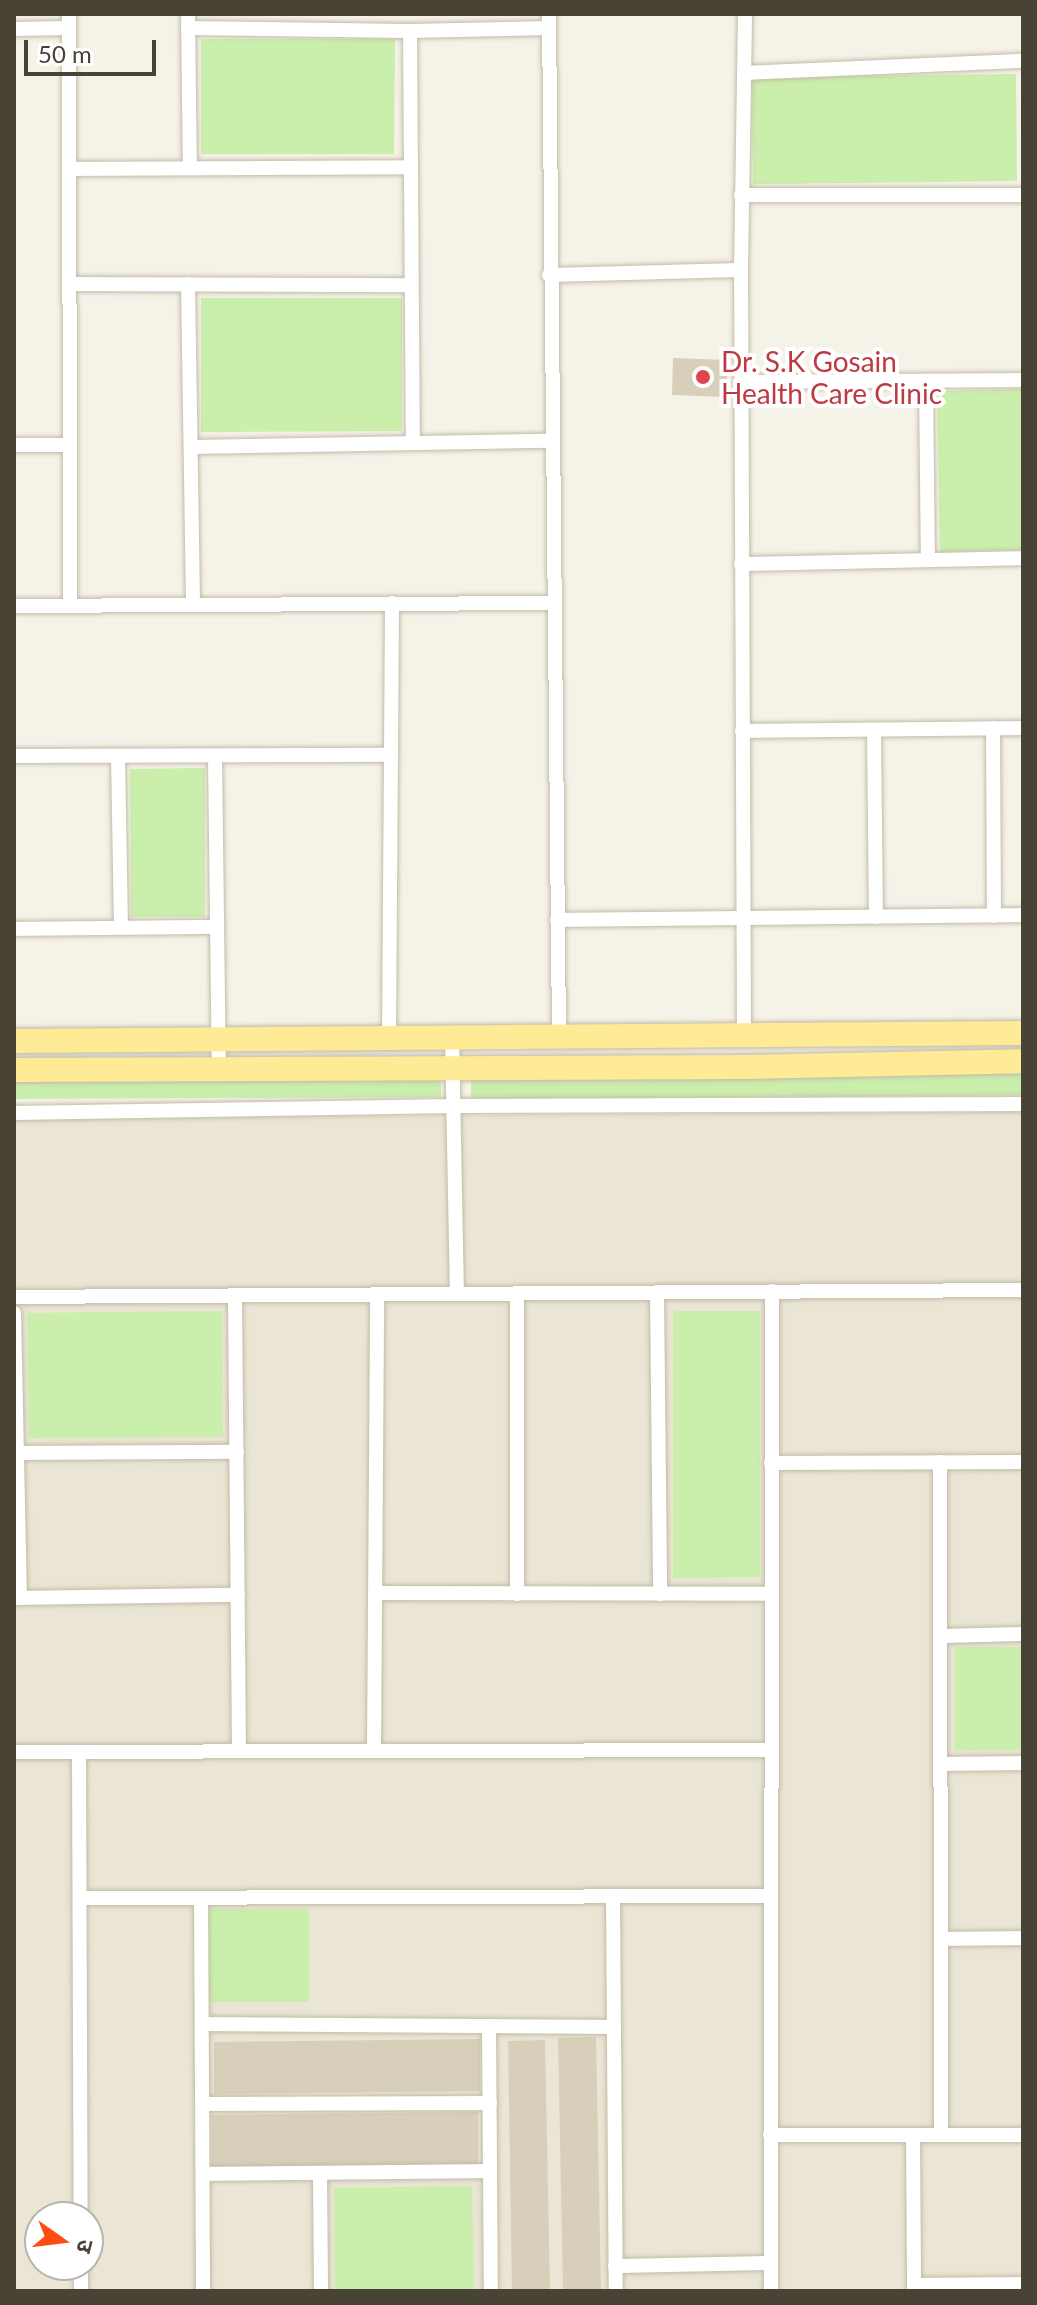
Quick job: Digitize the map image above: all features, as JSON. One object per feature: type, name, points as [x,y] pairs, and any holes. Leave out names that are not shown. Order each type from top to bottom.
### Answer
[{"type":"main road","points":[[14,1041],[1023,1033]]},
{"type":"main road","points":[[14,1070],[744,1067],[1023,1061]]},
{"type":"street","points":[[744,1035],[741,195],[745,14]]},
{"type":"street","points":[[14,29],[69,21],[70,606]]},
{"type":"street","points":[[190,168],[188,21],[410,31],[548,21],[559,1036]]},
{"type":"street","points":[[410,31],[413,443]]},
{"type":"street","points":[[744,73],[1023,61]]},
{"type":"street","points":[[69,169],[410,167]]},
{"type":"street","points":[[741,195],[1023,195]]},
{"type":"street","points":[[549,275],[741,270]]},
{"type":"street","points":[[69,284],[411,285]]},
{"type":"street","points":[[188,284],[193,605]]},
{"type":"street","points":[[741,382],[1023,380]]},
{"type":"street","points":[[926,381],[928,560]]},
{"type":"street","points":[[191,447],[551,441]]},
{"type":"street","points":[[14,445],[70,445]]},
{"type":"street","points":[[741,564],[1023,558]]},
{"type":"street","points":[[389,1038],[392,603]]},
{"type":"street","points":[[14,606],[554,603]]},
{"type":"street","points":[[993,728],[994,916]]},
{"type":"street","points":[[742,731],[1023,728]]},
{"type":"street","points":[[874,730],[876,917]]},
{"type":"street","points":[[14,756],[390,755]]},
{"type":"street","points":[[118,756],[121,928]]},
{"type":"street","points":[[215,756],[219,1069]]},
{"type":"street","points":[[557,920],[1023,915]]},
{"type":"street","points":[[14,929],[217,927]]},
{"type":"street","points":[[452,1037],[457,1294]]},
{"type":"street","points":[[14,1113],[453,1106],[1023,1104]]},
{"type":"street","points":[[14,1297],[1023,1290]]},
{"type":"street","points":[[771,2291],[772,1291]]},
{"type":"street","points":[[657,1292],[660,1594]]},
{"type":"street","points":[[517,1293],[517,1594]]},
{"type":"street","points":[[374,1750],[377,1294]]},
{"type":"street","points":[[235,1296],[239,1751]]},
{"type":"street","points":[[14,1313],[17,1598],[238,1595]]},
{"type":"street","points":[[17,1453],[237,1452]]},
{"type":"street","points":[[940,1462],[941,2135]]},
{"type":"street","points":[[771,1463],[1023,1462]]},
{"type":"street","points":[[375,1593],[770,1594]]},
{"type":"street","points":[[940,1636],[1023,1634]]},
{"type":"street","points":[[14,1752],[770,1750]]},
{"type":"street","points":[[79,1752],[81,2201]]},
{"type":"street","points":[[941,1764],[1023,1763]]},
{"type":"street","points":[[613,1896],[616,2291]]},
{"type":"street","points":[[80,1898],[770,1896]]},
{"type":"street","points":[[201,1898],[203,2291]]},
{"type":"street","points":[[941,1939],[1023,1938]]},
{"type":"street","points":[[202,2024],[614,2027]]},
{"type":"street","points":[[489,2026],[491,2291]]},
{"type":"street","points":[[203,2104],[490,2103]]},
{"type":"street","points":[[770,2135],[1023,2135]]},
{"type":"street","points":[[913,2135],[914,2288],[1023,2284]]},
{"type":"street","points":[[203,2174],[490,2171]]},
{"type":"street","points":[[320,2173],[321,2291]]},
{"type":"street","points":[[615,2266],[771,2263]]},
{"type":"shaded area","points":[[1023,1112],[1023,2291],[14,2291],[14,1118]]},
{"type":"green space","points":[[201,39],[395,39],[394,154],[201,154]]},
{"type":"green space","points":[[1016,74],[1017,181],[753,184],[752,77]]},
{"type":"green space","points":[[201,298],[402,298],[402,431],[201,432]]},
{"type":"green space","points":[[1021,389],[1023,550],[940,552],[937,391]]},
{"type":"green space","points":[[205,768],[205,917],[131,917],[130,769]]},
{"type":"green space","points":[[1023,1071],[1023,1095],[471,1099],[471,1075]]},
{"type":"green space","points":[[441,1074],[441,1097],[14,1099],[14,1076]]},
{"type":"green space","points":[[222,1311],[223,1437],[29,1438],[27,1313]]},
{"type":"green space","points":[[673,1311],[760,1311],[760,1577],[673,1578]]},
{"type":"green space","points":[[955,1647],[1023,1647],[1023,1750],[955,1750]]},
{"type":"green space","points":[[209,1909],[309,1909],[309,2002],[209,2002]]},
{"type":"green space","points":[[472,2186],[474,2291],[335,2291],[334,2188]]},
{"type":"building","points":[[673,358],[728,360],[726,397],[672,395]]},
{"type":"building","points":[[596,2037],[601,2291],[563,2291],[558,2038]]},
{"type":"building","points":[[480,2039],[480,2091],[214,2094],[214,2042]]},
{"type":"building","points":[[545,2040],[550,2291],[512,2291],[508,2041]]},
{"type":"building","points":[[478,2112],[478,2165],[212,2167],[212,2115]]},
{"type":"place","name":"Dr. S.K Gosain Health Care Clinic","points":[[703,377]]}]
